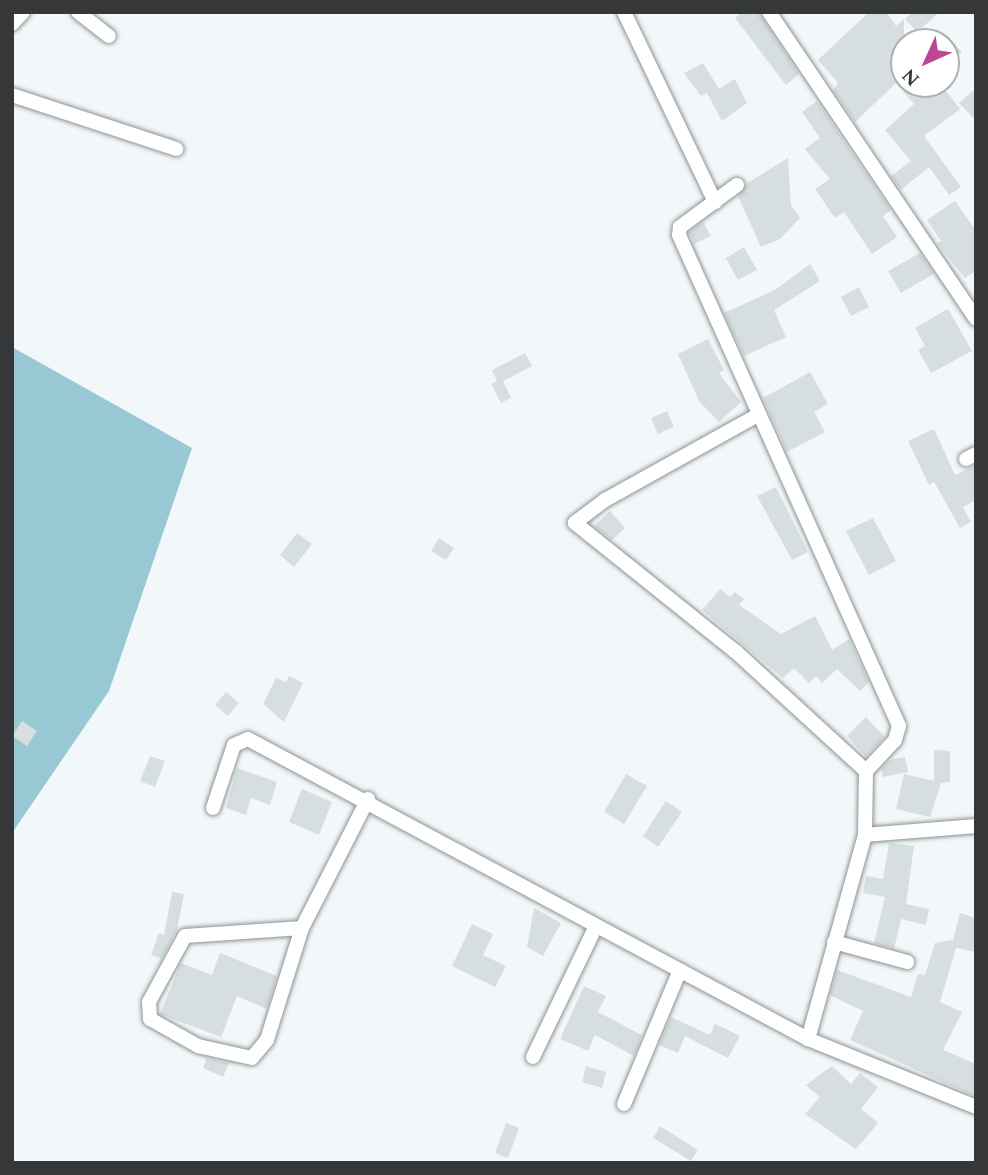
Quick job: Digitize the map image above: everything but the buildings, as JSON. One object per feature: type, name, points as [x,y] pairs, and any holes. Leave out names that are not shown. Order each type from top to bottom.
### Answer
[{"type":"street","points":[[12,24],[23,12]]},
{"type":"street","points":[[78,12],[110,36]]},
{"type":"street","points":[[624,12],[715,202]]},
{"type":"street","points":[[769,12],[976,319]]},
{"type":"street","points":[[12,94],[176,149]]},
{"type":"street","points":[[737,185],[680,227],[679,235],[756,416],[900,726],[895,740],[866,771],[865,835],[808,1039]]},
{"type":"street","points":[[756,416],[605,500],[575,523],[735,651],[866,771]]},
{"type":"street","points":[[213,808],[234,745],[248,739],[368,799],[596,926],[808,1039],[976,1107]]},
{"type":"street","points":[[302,928],[185,936],[149,1002],[150,1020],[198,1046],[252,1058],[261,1053],[302,928],[368,799]]},
{"type":"street","points":[[865,835],[976,826]]},
{"type":"street","points":[[533,1057],[596,926]]},
{"type":"street","points":[[834,942],[907,962]]},
{"type":"street","points":[[624,1104],[680,970]]},
{"type":"shaded area","points":[[12,347],[192,448],[109,691],[12,833]]}]
